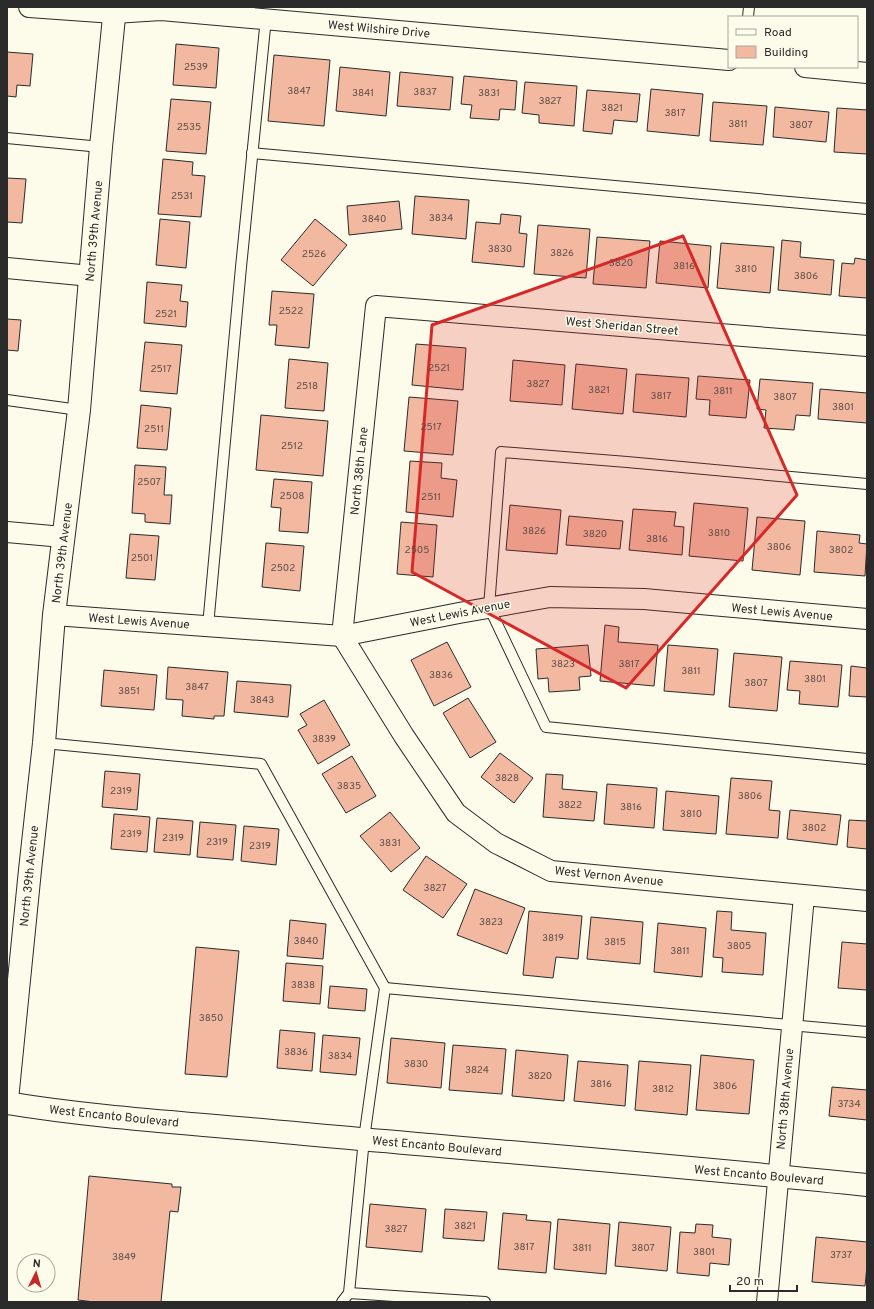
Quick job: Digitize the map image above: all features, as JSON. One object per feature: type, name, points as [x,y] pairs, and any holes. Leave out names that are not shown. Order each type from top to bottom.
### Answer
[{"type":"street","name":"West Wilshire Drive","points":[[29,7],[160,10],[266,18],[728,60]]},
{"type":"street","name":"North 39th Avenue","points":[[7,1100],[44,743],[54,615],[79,410],[101,147],[115,10]]},
{"type":"street","points":[[815,68],[867,73]]},
{"type":"street","points":[[7,268],[91,276]]},
{"type":"street","name":"West Sheridan Street","points":[[376,306],[867,346]]},
{"type":"street","name":"North 38th Lane","points":[[342,636],[376,306]]},
{"type":"street","points":[[7,532],[64,537]]},
{"type":"street","name":"West Lewis Avenue","points":[[54,615],[342,636],[489,607],[550,597],[644,598],[867,620]]},
{"type":"street","name":"West Vernon Avenue","points":[[342,636],[404,736],[456,813],[496,843],[551,871],[867,901]]},
{"type":"street","name":"North 38th Avenue","points":[[767,1302],[804,896]]},
{"type":"street","name":"West Encanto Boulevard","points":[[7,1103],[53,1110],[867,1185]]},
{"type":"lane","points":[[208,626],[266,18]]},
{"type":"lane","points":[[7,138],[101,147]]},
{"type":"lane","points":[[252,153],[867,209]]},
{"type":"lane","points":[[7,400],[79,410]]},
{"type":"lane","points":[[867,484],[501,452],[489,607],[546,727],[867,759]]},
{"type":"lane","points":[[44,743],[261,764],[386,988],[364,1139],[349,1293],[342,1302]]},
{"type":"lane","points":[[386,988],[867,1032]]},
{"type":"lane","points":[[349,1293],[485,1302]]},
{"type":"highlighted area","points":[[683,236],[797,495],[626,688],[412,572],[432,325]]},
{"type":"building","points":[[176,44],[219,48],[216,88],[173,85]]},
{"type":"building","points":[[7,52],[33,54],[30,86],[17,85],[16,97],[7,96]]},
{"type":"building","points":[[274,55],[330,60],[324,126],[268,121]]},
{"type":"building","points":[[340,67],[390,72],[386,116],[336,111]]},
{"type":"building","points":[[400,72],[453,77],[450,110],[397,106]]},
{"type":"building","points":[[464,76],[517,81],[515,110],[500,109],[499,120],[470,118],[472,105],[461,104]]},
{"type":"building","points":[[525,82],[577,86],[574,126],[539,123],[539,115],[522,113]]},
{"type":"building","points":[[651,89],[703,94],[699,136],[647,131]]},
{"type":"building","points":[[587,90],[640,94],[637,122],[614,120],[612,134],[583,131]]},
{"type":"building","points":[[171,99],[211,102],[206,154],[166,151]]},
{"type":"building","points":[[713,102],[767,106],[763,145],[710,141]]},
{"type":"building","points":[[775,107],[829,112],[826,142],[773,137]]},
{"type":"building","points":[[837,108],[867,110],[867,154],[834,152]]},
{"type":"building","points":[[163,159],[193,162],[192,175],[205,176],[201,217],[158,214]]},
{"type":"building","points":[[7,178],[26,179],[22,223],[7,222]]},
{"type":"building","points":[[415,196],[469,200],[466,239],[412,234]]},
{"type":"building","points":[[399,201],[402,229],[349,235],[347,206]]},
{"type":"building","points":[[501,214],[521,216],[519,233],[527,234],[524,267],[472,262],[476,222],[500,224]]},
{"type":"building","points":[[160,219],[190,222],[186,268],[156,265]]},
{"type":"building","points":[[315,219],[347,245],[313,286],[281,260]]},
{"type":"building","points":[[538,225],[590,229],[586,278],[534,274]]},
{"type":"building","points":[[597,237],[650,241],[646,288],[593,284]]},
{"type":"building","points":[[782,240],[801,242],[800,257],[834,260],[831,295],[778,290]]},
{"type":"building","points":[[660,241],[711,246],[708,288],[656,283]]},
{"type":"building","points":[[721,243],[774,247],[770,293],[717,288]]},
{"type":"building","points":[[855,258],[867,260],[867,298],[839,296],[842,263],[854,264]]},
{"type":"building","points":[[147,282],[182,285],[180,301],[188,302],[186,327],[144,323]]},
{"type":"building","points":[[272,291],[314,294],[309,348],[275,345],[277,325],[269,325]]},
{"type":"building","points":[[7,319],[21,320],[18,351],[7,350]]},
{"type":"building","points":[[145,342],[182,345],[177,394],[140,391]]},
{"type":"building","points":[[416,344],[466,348],[463,390],[412,385]]},
{"type":"building","points":[[289,359],[328,363],[324,411],[285,408]]},
{"type":"building","points":[[513,360],[565,365],[562,405],[510,401]]},
{"type":"building","points":[[576,364],[627,369],[623,414],[572,409]]},
{"type":"building","points":[[636,374],[689,378],[686,417],[633,412]]},
{"type":"building","points":[[698,376],[750,380],[746,418],[709,415],[710,400],[696,399]]},
{"type":"building","points":[[760,379],[813,383],[810,416],[796,415],[794,430],[764,428],[766,410],[757,409]]},
{"type":"building","points":[[820,389],[867,393],[867,423],[818,419]]},
{"type":"building","points":[[409,397],[458,401],[453,455],[404,451]]},
{"type":"building","points":[[141,405],[171,408],[167,450],[137,448]]},
{"type":"building","points":[[261,415],[328,421],[323,476],[256,470]]},
{"type":"building","points":[[410,461],[442,463],[441,478],[457,480],[453,517],[406,512]]},
{"type":"building","points":[[135,465],[166,467],[164,495],[172,495],[170,524],[145,522],[145,514],[132,513]]},
{"type":"building","points":[[274,479],[312,482],[308,533],[279,531],[281,508],[271,507]]},
{"type":"building","points":[[694,503],[748,508],[743,561],[689,556]]},
{"type":"building","points":[[510,505],[561,510],[557,554],[506,550]]},
{"type":"building","points":[[633,509],[676,512],[674,526],[684,527],[682,555],[629,550]]},
{"type":"building","points":[[569,516],[623,521],[620,549],[566,545]]},
{"type":"building","points":[[757,517],[805,521],[800,575],[752,570]]},
{"type":"building","points":[[401,522],[437,525],[433,577],[397,574]]},
{"type":"building","points":[[817,531],[860,535],[859,543],[867,544],[865,576],[814,572]]},
{"type":"building","points":[[130,534],[159,536],[155,580],[126,578]]},
{"type":"building","points":[[266,543],[304,546],[300,591],[262,587]]},
{"type":"building","points":[[605,625],[619,627],[618,642],[658,645],[654,686],[600,681]]},
{"type":"building","points":[[447,642],[471,687],[434,706],[411,660]]},
{"type":"building","points":[[588,645],[591,676],[579,677],[580,690],[549,692],[548,678],[538,679],[536,649]]},
{"type":"building","points":[[668,645],[718,649],[714,695],[664,691]]},
{"type":"building","points":[[734,653],[782,657],[777,711],[729,707]]},
{"type":"building","points":[[790,661],[842,665],[838,707],[799,704],[800,691],[787,690]]},
{"type":"building","points":[[851,666],[867,668],[867,697],[849,696]]},
{"type":"building","points":[[168,667],[228,672],[224,716],[214,716],[214,719],[182,716],[183,700],[166,699]]},
{"type":"building","points":[[104,670],[157,675],[154,710],[101,706]]},
{"type":"building","points":[[237,681],[291,685],[288,717],[234,712]]},
{"type":"building","points":[[468,698],[496,742],[470,758],[443,713]]},
{"type":"building","points":[[324,700],[350,745],[318,764],[298,730],[307,725],[300,714]]},
{"type":"building","points":[[500,753],[533,778],[514,803],[481,777]]},
{"type":"building","points":[[352,756],[376,796],[346,813],[322,774]]},
{"type":"building","points":[[105,771],[140,774],[137,810],[102,807]]},
{"type":"building","points":[[546,774],[563,775],[562,789],[597,792],[594,821],[543,817]]},
{"type":"building","points":[[731,778],[772,781],[769,810],[780,811],[778,838],[726,834]]},
{"type":"building","points":[[607,784],[657,788],[654,828],[604,824]]},
{"type":"building","points":[[666,791],[719,796],[716,834],[663,830]]},
{"type":"building","points":[[790,810],[841,815],[837,845],[787,839]]},
{"type":"building","points":[[390,812],[420,848],[391,872],[360,836]]},
{"type":"building","points":[[114,814],[150,817],[147,852],[111,849]]},
{"type":"building","points":[[157,818],[193,821],[190,855],[154,852]]},
{"type":"building","points":[[849,820],[867,821],[867,849],[847,847]]},
{"type":"building","points":[[200,822],[236,825],[233,860],[197,857]]},
{"type":"building","points":[[244,826],[279,829],[276,865],[241,861]]},
{"type":"building","points":[[426,856],[467,884],[443,918],[403,890]]},
{"type":"building","points":[[475,889],[525,908],[507,954],[457,935]]},
{"type":"building","points":[[529,911],[582,916],[578,959],[556,957],[553,978],[523,975]]},
{"type":"building","points":[[717,911],[732,912],[731,930],[766,933],[763,975],[722,972],[723,958],[713,957]]},
{"type":"building","points":[[591,917],[643,922],[640,964],[587,959]]},
{"type":"building","points":[[290,920],[326,924],[323,959],[287,956]]},
{"type":"building","points":[[658,923],[706,928],[702,977],[654,972]]},
{"type":"building","points":[[842,942],[867,944],[867,990],[838,988]]},
{"type":"building","points":[[196,947],[239,951],[227,1077],[185,1074]]},
{"type":"building","points":[[286,963],[323,966],[320,1004],[283,1001]]},
{"type":"building","points":[[330,986],[367,989],[365,1011],[328,1008]]},
{"type":"building","points":[[280,1030],[315,1033],[312,1071],[277,1068]]},
{"type":"building","points":[[323,1035],[360,1038],[356,1075],[320,1072]]},
{"type":"building","points":[[391,1038],[445,1043],[441,1088],[387,1083]]},
{"type":"building","points":[[453,1045],[506,1049],[502,1094],[449,1090]]},
{"type":"building","points":[[516,1050],[568,1055],[564,1101],[512,1096]]},
{"type":"building","points":[[701,1055],[754,1060],[749,1114],[696,1110]]},
{"type":"building","points":[[578,1061],[628,1065],[625,1106],[574,1101]]},
{"type":"building","points":[[639,1061],[691,1065],[687,1115],[635,1110]]},
{"type":"building","points":[[832,1087],[867,1090],[867,1120],[829,1116]]},
{"type":"building","points":[[89,1176],[172,1184],[172,1187],[181,1187],[178,1212],[170,1211],[161,1302],[94,1302],[78,1300]]},
{"type":"building","points":[[370,1204],[426,1209],[422,1252],[366,1247]]},
{"type":"building","points":[[445,1209],[487,1212],[484,1241],[443,1238]]},
{"type":"building","points":[[503,1213],[527,1215],[526,1220],[551,1222],[546,1273],[498,1269]]},
{"type":"building","points":[[558,1219],[610,1224],[606,1274],[554,1269]]},
{"type":"building","points":[[619,1222],[671,1227],[667,1271],[615,1266]]},
{"type":"building","points":[[696,1224],[713,1225],[712,1237],[731,1239],[729,1265],[710,1263],[709,1276],[677,1273],[680,1232],[695,1233]]},
{"type":"building","points":[[816,1237],[867,1242],[865,1286],[812,1282]]}]
